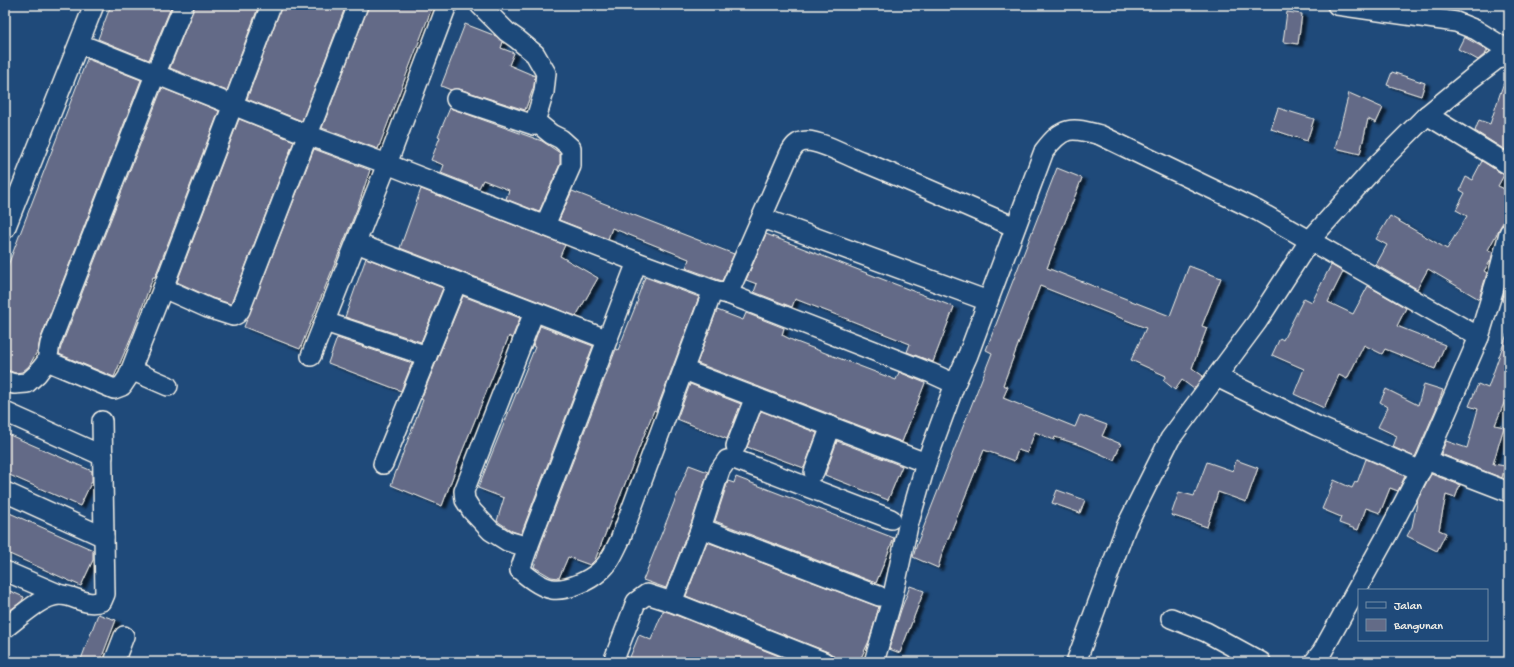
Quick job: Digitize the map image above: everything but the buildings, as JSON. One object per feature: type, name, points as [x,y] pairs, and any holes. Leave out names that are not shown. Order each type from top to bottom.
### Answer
[{"type":"street","points":[[5,229],[80,44],[94,5]]},
{"type":"street","points":[[5,380],[14,384],[27,383],[37,374],[47,360],[50,344],[155,75],[184,5]]},
{"type":"street","points":[[47,360],[114,389],[122,386],[128,377],[271,5]]},
{"type":"street","points":[[163,288],[208,308],[233,316],[237,314],[245,299],[358,5]]},
{"type":"street","points":[[311,356],[387,164],[447,5]]},
{"type":"street","points":[[480,5],[507,32],[535,54],[546,73],[544,92],[534,124]]},
{"type":"street","points":[[1076,662],[1126,527],[1170,439],[1257,322],[1310,240],[1376,166],[1427,116],[1509,50],[1476,30],[1456,22],[1337,5]]},
{"type":"street","points":[[80,44],[308,135],[387,164],[637,262],[720,292],[931,373],[955,384]]},
{"type":"street","points":[[456,98],[540,125],[551,134],[561,139],[571,148],[571,166],[545,225]]},
{"type":"street","points":[[1427,116],[1509,164]]},
{"type":"street","points":[[874,662],[892,600],[908,526],[926,463],[1044,151],[1054,138],[1062,132],[1073,129],[1100,135],[1258,211],[1479,337]]},
{"type":"street","points":[[637,262],[606,339],[520,570],[538,584],[553,589],[567,588],[580,584],[600,571],[608,562],[620,540],[684,370],[720,292],[762,218],[793,148],[800,142],[808,141],[826,146],[1015,227]]},
{"type":"street","points":[[762,218],[988,301]]},
{"type":"street","points":[[1314,662],[1322,652],[1387,535],[1423,466],[1479,337],[1509,233]]},
{"type":"street","points":[[356,242],[606,339]]},
{"type":"street","points":[[383,464],[456,282]]},
{"type":"street","points":[[528,547],[507,541],[491,531],[472,511],[465,500],[464,491],[534,312]]},
{"type":"street","points":[[325,322],[427,356]]},
{"type":"street","points":[[131,370],[168,386]]},
{"type":"street","points":[[684,370],[926,463]]},
{"type":"street","points":[[1217,377],[1317,426],[1423,466],[1509,492]]},
{"type":"street","points":[[736,446],[755,397]]},
{"type":"street","points":[[5,412],[102,456]]},
{"type":"street","points":[[5,571],[61,595],[89,604],[102,601],[105,594],[102,421]]},
{"type":"street","points":[[814,472],[831,426]]},
{"type":"street","points":[[672,602],[701,528],[720,470],[727,460],[734,459],[891,519]]},
{"type":"street","points":[[5,492],[104,537]]},
{"type":"street","points":[[701,528],[879,596]]},
{"type":"street","points":[[613,662],[636,602],[647,594],[672,602],[824,662]]},
{"type":"street","points":[[5,628],[46,599],[61,595]]},
{"type":"street","points":[[1171,618],[1206,632],[1261,662]]},
{"type":"street","points":[[114,662],[124,636]]}]
